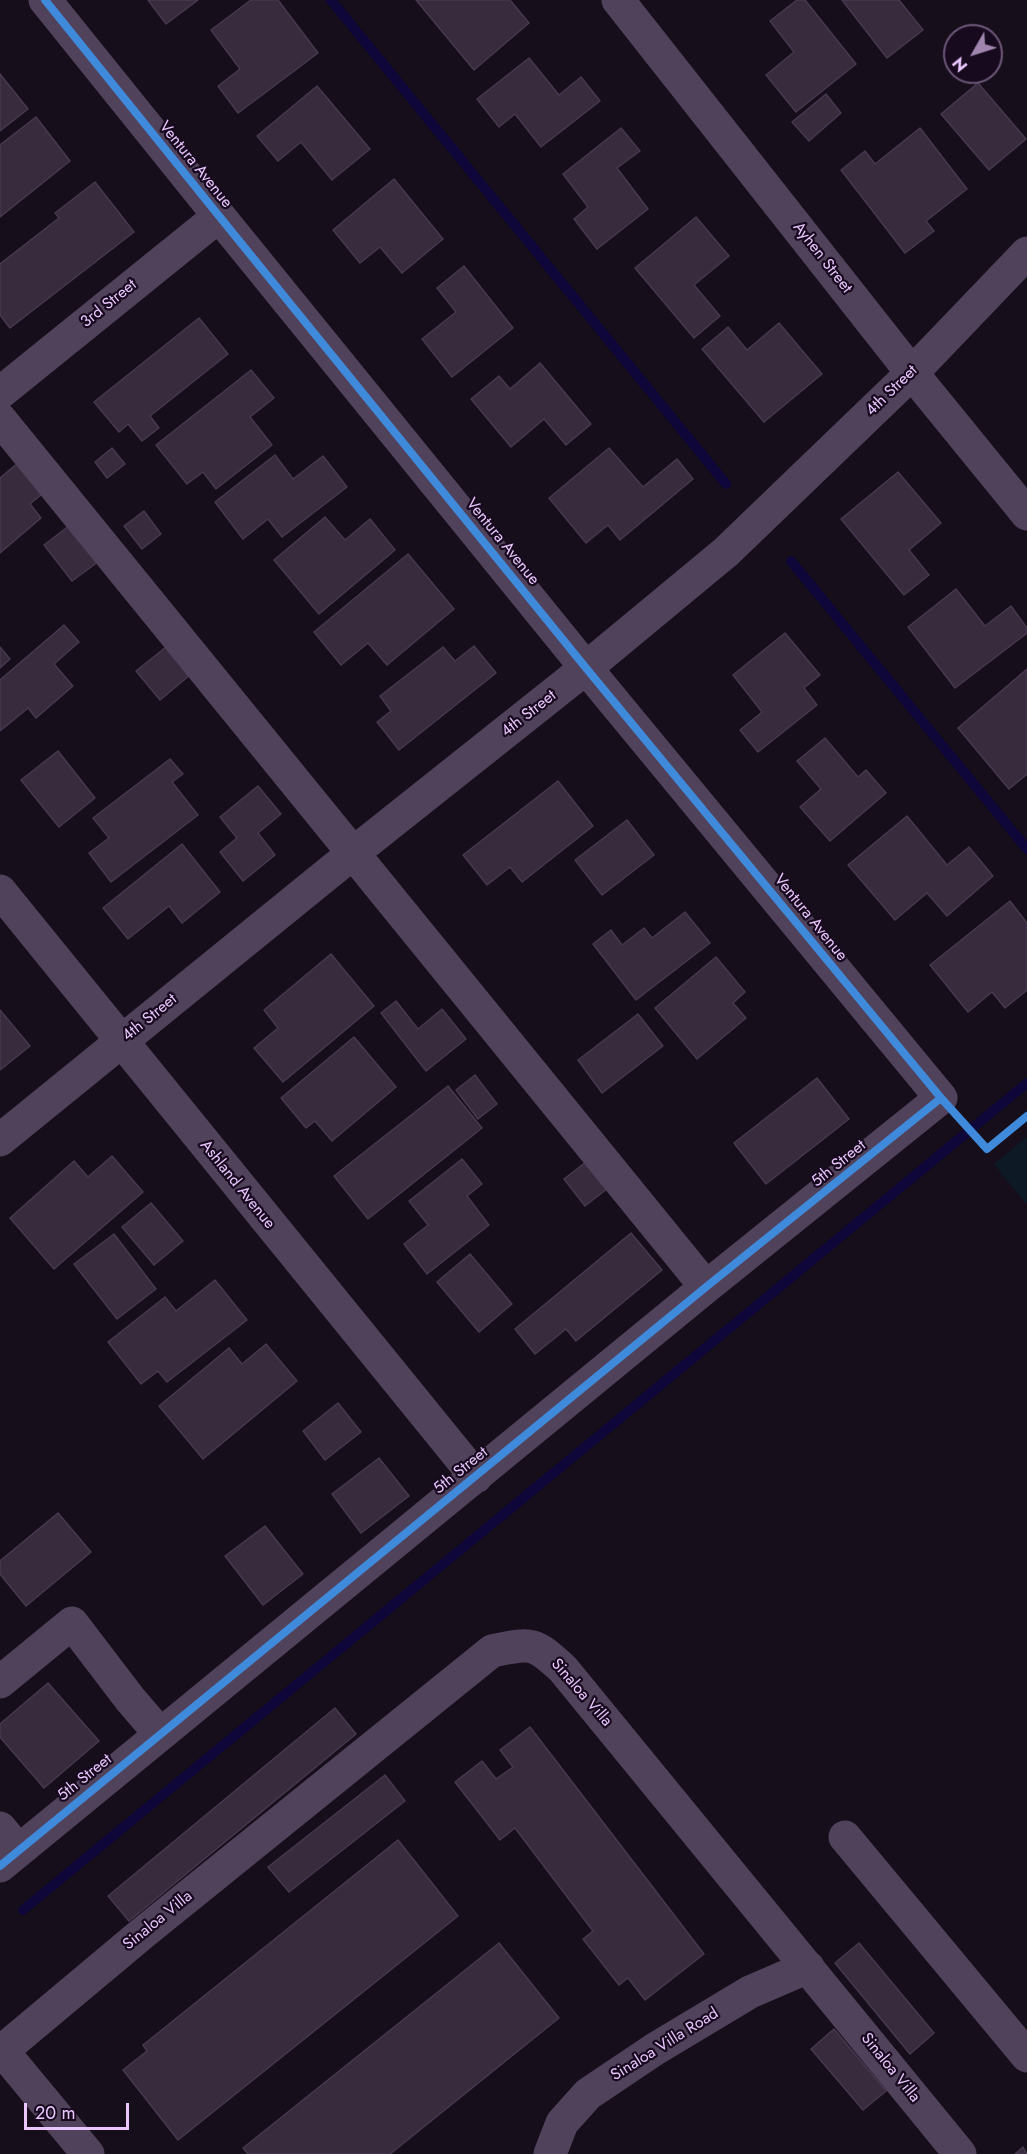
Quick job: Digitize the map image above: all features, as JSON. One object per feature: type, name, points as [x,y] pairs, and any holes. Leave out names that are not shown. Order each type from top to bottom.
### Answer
[{"type":"street","name":"Ventura Avenue","points":[[45,0],[586,668],[941,1098]]},
{"type":"street","name":"Ayhen Street","points":[[628,3],[912,373],[1027,514]]},
{"type":"street","name":"3rd Street","points":[[0,393],[219,216]]},
{"type":"street","name":"4th Street","points":[[0,1140],[352,854],[586,668],[726,552],[912,373],[1027,253]]},
{"type":"street","points":[[0,419],[706,1287]]},
{"type":"street","name":"Ashland Avenue","points":[[0,891],[476,1477]]},
{"type":"street","name":"5th Street","points":[[6,1848],[160,1734],[706,1287],[941,1098]]},
{"type":"street","points":[[0,1682],[72,1623],[160,1734]]},
{"type":"street","name":"Sinaloa Villa","points":[[88,2154],[1,2049],[492,1651],[521,1645],[542,1649],[563,1670],[960,2154]]},
{"type":"street","points":[[845,1837],[1027,2056]]},
{"type":"street","name":"Sinaloa Villa Road","points":[[550,2154],[562,2123],[588,2094],[655,2049],[750,1992],[808,1967]]},
{"type":"shaded area","points":[[1027,1137],[1027,1205],[994,1164]]},
{"type":"building","points":[[148,0],[198,0],[166,24]]},
{"type":"building","points":[[251,0],[278,0],[318,53],[238,113],[218,86],[240,69],[211,30]]},
{"type":"building","points":[[416,0],[510,0],[529,23],[474,70]]},
{"type":"building","points":[[797,0],[805,0],[856,64],[796,112],[766,75],[794,52],[770,21]]},
{"type":"building","points":[[842,0],[899,0],[923,30],[887,58]]},
{"type":"building","points":[[529,58],[559,95],[581,77],[600,101],[541,147],[515,114],[499,127],[477,99]]},
{"type":"building","points":[[0,74],[28,109],[0,131]]},
{"type":"building","points":[[979,84],[1026,139],[989,170],[941,114]]},
{"type":"building","points":[[317,86],[370,149],[332,180],[301,142],[278,161],[257,136]]},
{"type":"building","points":[[826,94],[841,113],[809,141],[792,122]]},
{"type":"building","points":[[36,117],[70,161],[0,217],[0,145]]},
{"type":"building","points":[[621,128],[640,151],[617,168],[648,209],[597,249],[574,219],[588,207],[563,174]]},
{"type":"building","points":[[920,128],[967,189],[926,221],[934,231],[905,253],[841,170],[865,151],[875,164]]},
{"type":"building","points":[[394,179],[443,239],[402,273],[380,247],[360,263],[333,230]]},
{"type":"building","points":[[95,182],[134,232],[10,328],[0,315],[0,264],[59,218],[55,213]]},
{"type":"building","points":[[696,217],[729,256],[694,285],[720,316],[694,338],[635,268]]},
{"type":"building","points":[[464,266],[513,328],[452,377],[422,339],[456,312],[437,288]]},
{"type":"building","points":[[199,318],[228,354],[150,416],[159,428],[142,441],[128,424],[119,432],[94,402]]},
{"type":"building","points":[[779,323],[822,374],[764,422],[702,349],[728,327],[747,350]]},
{"type":"building","points":[[540,363],[591,424],[566,445],[544,419],[511,447],[471,399],[499,376],[510,389]]},
{"type":"building","points":[[251,370],[274,398],[250,417],[272,445],[216,489],[203,472],[187,484],[156,445]]},
{"type":"building","points":[[112,448],[125,464],[107,478],[95,462]]},
{"type":"building","points":[[609,448],[643,487],[677,459],[693,479],[620,540],[608,525],[586,543],[549,498]]},
{"type":"building","points":[[275,455],[293,479],[323,456],[347,487],[282,537],[268,519],[243,539],[215,502]]},
{"type":"building","points":[[24,458],[49,488],[30,504],[41,518],[0,553],[0,478]]},
{"type":"building","points":[[898,472],[941,523],[909,550],[929,575],[904,595],[841,519]]},
{"type":"building","points":[[144,511],[161,534],[142,549],[124,526]]},
{"type":"building","points":[[325,517],[345,540],[370,519],[395,550],[319,614],[274,560]]},
{"type":"building","points":[[74,522],[102,559],[72,581],[44,545]]},
{"type":"building","points":[[408,554],[454,609],[387,665],[368,643],[341,665],[314,632]]},
{"type":"building","points":[[956,589],[985,626],[1011,606],[1027,628],[1027,633],[955,688],[908,627]]},
{"type":"building","points":[[64,625],[79,642],[54,664],[73,686],[36,718],[28,708],[0,731],[0,680]]},
{"type":"building","points":[[785,633],[820,675],[804,688],[817,705],[758,752],[740,730],[762,712],[733,675]]},
{"type":"building","points":[[474,646],[496,673],[399,750],[377,722],[391,711],[380,696],[443,647],[455,661]]},
{"type":"building","points":[[0,647],[10,659],[0,668]]},
{"type":"building","points":[[166,647],[190,675],[160,700],[136,671]]},
{"type":"building","points":[[1027,669],[1027,774],[1009,789],[958,728]]},
{"type":"building","points":[[825,738],[858,777],[866,770],[886,793],[830,841],[800,807],[821,789],[797,761]]},
{"type":"building","points":[[58,751],[95,798],[59,827],[21,780]]},
{"type":"building","points":[[170,759],[183,774],[172,782],[198,815],[111,882],[89,853],[109,838],[93,818]]},
{"type":"building","points":[[558,781],[593,826],[522,882],[510,867],[487,885],[463,855]]},
{"type":"building","points":[[258,786],[281,814],[258,833],[275,855],[243,881],[220,852],[237,838],[220,817]]},
{"type":"building","points":[[907,816],[947,865],[969,847],[993,876],[947,916],[927,893],[895,920],[848,865]]},
{"type":"building","points":[[627,820],[654,855],[602,895],[575,860]]},
{"type":"building","points":[[182,844],[220,892],[182,923],[169,906],[128,939],[103,908]]},
{"type":"building","points":[[1010,901],[1027,923],[1027,990],[1005,1008],[992,992],[968,1012],[930,965]]},
{"type":"building","points":[[685,912],[710,943],[636,1000],[593,944],[611,930],[622,945],[644,928],[652,938]]},
{"type":"building","points":[[331,954],[374,1006],[283,1082],[254,1048],[278,1028],[264,1010]]},
{"type":"building","points":[[716,957],[745,992],[733,1003],[746,1018],[697,1059],[655,1008]]},
{"type":"building","points":[[396,1001],[418,1029],[442,1009],[466,1039],[426,1071],[381,1013]]},
{"type":"building","points":[[0,1010],[30,1046],[0,1070]]},
{"type":"building","points":[[638,1014],[663,1046],[602,1093],[578,1060]]},
{"type":"building","points":[[354,1037],[396,1087],[332,1141],[315,1121],[306,1128],[281,1098]]},
{"type":"building","points":[[475,1075],[497,1104],[478,1119],[456,1090]]},
{"type":"building","points":[[817,1078],[849,1119],[766,1184],[734,1143]]},
{"type":"building","points":[[448,1086],[482,1128],[368,1219],[334,1176]]},
{"type":"building","points":[[112,1156],[143,1192],[54,1269],[10,1218],[74,1161],[88,1177]]},
{"type":"building","points":[[591,1158],[612,1185],[585,1206],[564,1179]]},
{"type":"building","points":[[462,1159],[482,1184],[467,1196],[489,1225],[427,1274],[404,1244],[428,1225],[409,1201]]},
{"type":"building","points":[[151,1203],[183,1241],[154,1265],[122,1227]]},
{"type":"building","points":[[631,1233],[662,1270],[576,1341],[566,1329],[535,1354],[515,1329]]},
{"type":"building","points":[[114,1234],[156,1289],[117,1319],[74,1264]]},
{"type":"building","points":[[470,1254],[512,1304],[479,1332],[437,1282]]},
{"type":"building","points":[[215,1280],[247,1320],[167,1382],[158,1371],[141,1384],[108,1342],[165,1297],[176,1311]]},
{"type":"building","points":[[266,1344],[297,1381],[203,1459],[159,1406],[229,1348],[242,1364]]},
{"type":"building","points":[[338,1403],[361,1432],[325,1460],[303,1431]]},
{"type":"building","points":[[379,1458],[409,1496],[361,1533],[332,1494]]},
{"type":"building","points":[[58,1513],[91,1552],[26,1606],[0,1574],[0,1561]]},
{"type":"building","points":[[265,1526],[303,1574],[263,1605],[225,1556]]},
{"type":"building","points":[[48,1683],[99,1741],[44,1788],[0,1737],[0,1724]]},
{"type":"building","points":[[335,1708],[356,1734],[129,1921],[108,1896]]},
{"type":"building","points":[[530,1727],[704,1954],[645,2000],[628,1978],[619,1985],[583,1939],[593,1931],[515,1828],[500,1840],[455,1782],[482,1761],[496,1779],[513,1767],[500,1750]]},
{"type":"building","points":[[385,1775],[405,1801],[289,1892],[268,1867]]},
{"type":"building","points":[[398,1840],[458,1916],[178,2140],[123,2070],[147,2051],[143,2045]]},
{"type":"building","points":[[499,1943],[559,2018],[390,2154],[248,2154],[243,2148]]},
{"type":"building","points":[[859,1943],[934,2033],[910,2054],[835,1963]]},
{"type":"building","points":[[834,2029],[886,2091],[863,2110],[811,2049]]},
{"type":"building","points":[[1023,2147],[1027,2154],[1015,2154]]},
{"type":"waterway","points":[[331,0],[726,484]]},
{"type":"waterway","points":[[791,561],[1027,849]]},
{"type":"waterway","points":[[23,1910],[1027,1083]]},
{"type":"cycle path","points":[[45,0],[586,668],[941,1098],[987,1149],[1027,1116]]},
{"type":"cycle path","points":[[0,1866],[706,1287],[941,1098]]}]
